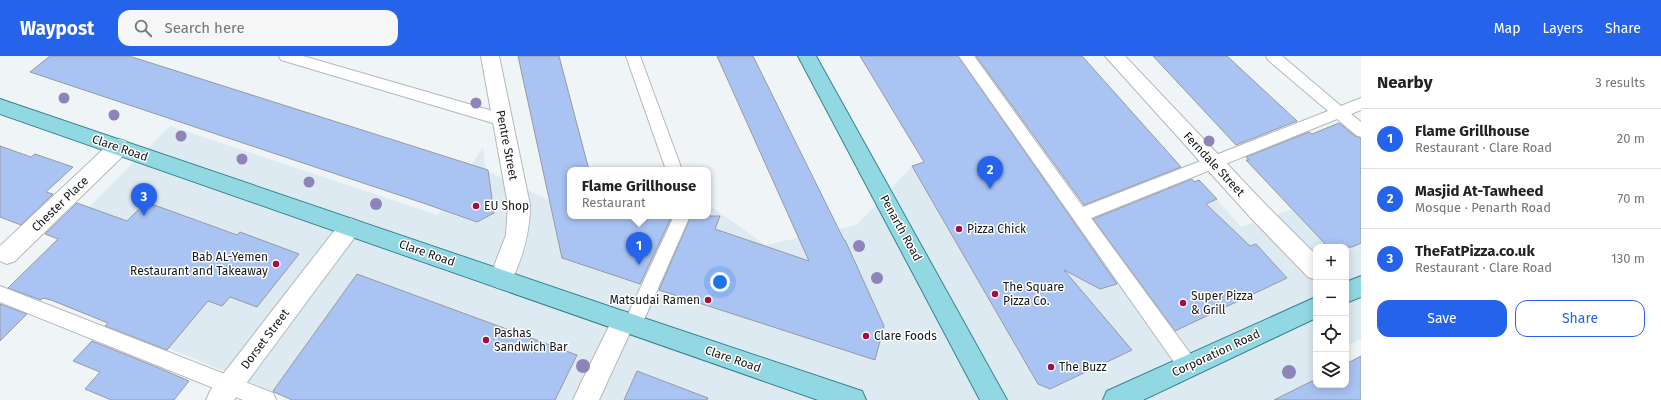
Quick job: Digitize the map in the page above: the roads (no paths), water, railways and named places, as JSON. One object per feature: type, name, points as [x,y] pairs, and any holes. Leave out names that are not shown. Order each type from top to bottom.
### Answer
[{"type":"main road","name":"Penarth Road","points":[[807,56],[994,400]]},
{"type":"main road","name":"Clare Road","points":[[0,106],[627,324],[853,400]]},
{"type":"main road","points":[[1349,292],[1361,286]]},
{"type":"main road","name":"Corporation Road","points":[[1116,400],[1313,308]]},
{"type":"street","name":"Pentre Street","points":[[490,56],[519,205],[520,226],[515,246],[501,279]]},
{"type":"street","name":"Ferndale Street","points":[[1114,56],[1258,211],[1313,267]]},
{"type":"street","name":"Chester Place","points":[[4,257],[119,147]]},
{"type":"street","name":"Dorset Street","points":[[225,393],[350,227]]},
{"type":"street","points":[[590,392],[627,324]]},
{"type":"lane","points":[[286,56],[503,120]]},
{"type":"lane","points":[[633,56],[673,167]]},
{"type":"lane","points":[[966,56],[1188,366]]},
{"type":"lane","points":[[1273,56],[1361,131]]},
{"type":"lane","points":[[1080,215],[1361,104]]},
{"type":"lane","points":[[627,324],[680,219]]},
{"type":"lane","points":[[0,294],[225,393],[266,400]]},
{"type":"place","name":"Masjid At-Tawheed","points":[[990,189]]},
{"type":"place","name":"EU Shop","points":[[476,206]]},
{"type":"place","name":"TheFatPizza.co.uk","points":[[144,216]]},
{"type":"place","name":"Pizza Chick","points":[[959,229]]},
{"type":"place","name":"Bab AL-Yemen Restaurant and Takeaway","points":[[276,264]]},
{"type":"place","name":"Flame Grillhouse","points":[[639,265]]},
{"type":"place","name":"The Square Pizza Co.","points":[[995,294]]},
{"type":"place","name":"Matsudai Ramen","points":[[708,300]]},
{"type":"place","name":"Super Pizza & Grill","points":[[1183,303]]},
{"type":"place","name":"Clare Foods","points":[[866,336]]},
{"type":"place","name":"Pashas Sandwich Bar","points":[[486,340]]},
{"type":"place","name":"The Buzz","points":[[1051,367]]}]
